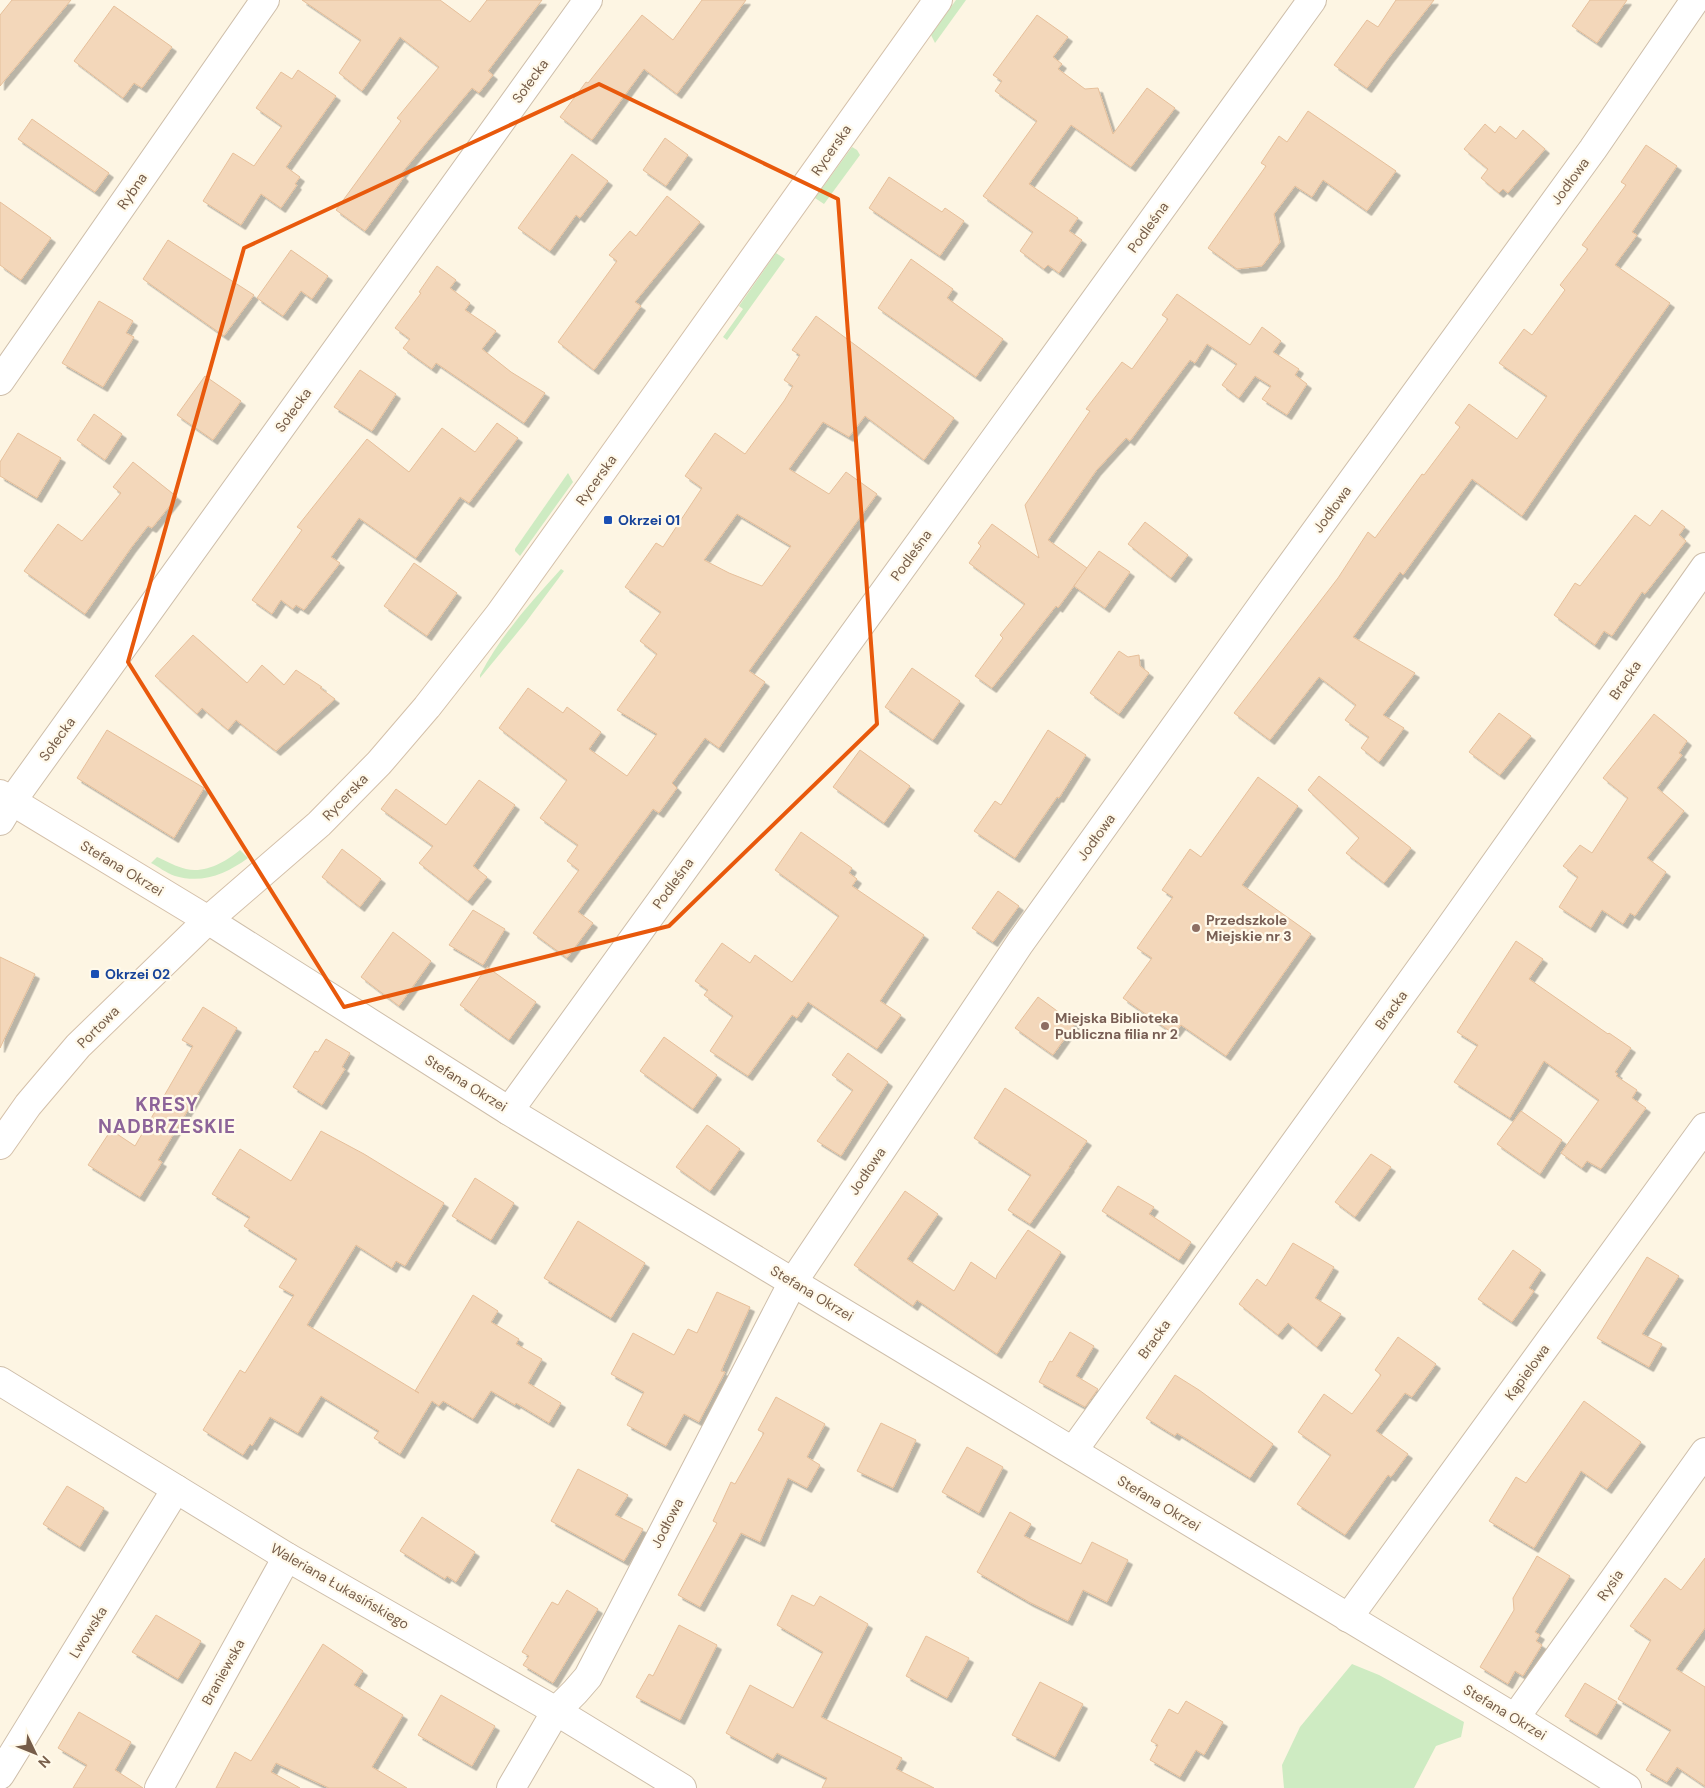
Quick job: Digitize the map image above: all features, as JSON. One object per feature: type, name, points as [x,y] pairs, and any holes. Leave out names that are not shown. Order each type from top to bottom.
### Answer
[{"type":"street","name":"Rybna","points":[[0,382],[265,0]]},
{"type":"street","name":"Sołecka","points":[[4,805],[588,0]]},
{"type":"street","name":"Rycerska","points":[[208,920],[319,824],[378,763],[427,707],[498,615],[598,477],[938,0]]},
{"type":"street","name":"Podleśna","points":[[509,1110],[1312,0]]},
{"type":"street","name":"Jodłowa","points":[[511,1788],[556,1711],[588,1677],[792,1282],[1020,943],[1275,586],[1594,149],[1696,0]]},
{"type":"street","name":"Bracka","points":[[1073,1451],[1436,948],[1705,567]]},
{"type":"street","name":"Stefana Okrzei","points":[[4,805],[208,920],[509,1110],[1515,1718],[1627,1788]]},
{"type":"street","name":"Portowa","points":[[0,1146],[28,1105],[78,1046],[208,920]]},
{"type":"street","name":"Kąpielowa","points":[[1348,1618],[1705,1127]]},
{"type":"street","name":"Waleriana Łukasińskiego","points":[[0,1381],[287,1557],[556,1711],[682,1788]]},
{"type":"street","name":"Rysia","points":[[1515,1718],[1705,1452]]},
{"type":"street","name":"Lwowska","points":[[0,1775],[176,1489]]},
{"type":"street","name":"Braniewska","points":[[159,1788],[287,1557]]},
{"type":"highlighted area","points":[[599,84],[838,199],[877,724],[669,926],[344,1007],[128,662],[244,248]]},
{"type":"green space","points":[[956,0],[966,0],[935,43],[931,35]]},
{"type":"green space","points":[[852,147],[860,155],[824,204],[815,198]]},
{"type":"green space","points":[[776,253],[785,259],[727,340],[723,337],[743,309],[739,306]]},
{"type":"green space","points":[[568,473],[573,482],[520,556],[515,549]]},
{"type":"green space","points":[[561,569],[564,571],[526,622],[480,678],[497,646],[528,606]]},
{"type":"green space","points":[[240,850],[248,858],[223,873],[205,878],[195,879],[175,876],[151,863],[157,857],[183,868],[201,870],[215,866]]},
{"type":"green space","points":[[1352,1664],[1379,1675],[1464,1722],[1461,1737],[1436,1746],[1414,1788],[1284,1788],[1282,1765],[1300,1727]]},
{"type":"building","points":[[12,0],[71,0],[0,86],[0,15]]},
{"type":"building","points":[[302,0],[440,0],[470,22],[487,0],[542,0],[488,71],[493,75],[479,93],[472,88],[427,142],[401,174],[404,177],[365,231],[336,210],[401,121],[397,118],[439,67],[400,37],[362,91],[339,73],[361,40]]},
{"type":"building","points":[[702,0],[746,0],[677,94],[644,69],[592,140],[560,117],[586,82],[588,83],[642,15],[673,40]]},
{"type":"building","points":[[1396,0],[1434,0],[1367,88],[1334,65],[1367,20],[1378,27]]},
{"type":"building","points":[[1590,0],[1627,0],[1597,43],[1572,26]]},
{"type":"building","points":[[114,6],[172,47],[142,88],[134,83],[123,98],[74,61]]},
{"type":"building","points":[[1037,15],[1068,37],[1053,57],[1062,64],[1058,69],[1085,89],[1098,88],[1113,134],[1147,88],[1175,108],[1131,167],[1071,125],[1029,184],[1078,218],[1069,231],[1082,240],[1059,273],[1048,265],[1044,269],[1020,251],[1033,232],[983,196],[1037,121],[995,91],[1002,81],[993,75]]},
{"type":"building","points":[[298,70],[336,96],[286,167],[300,177],[295,184],[297,185],[281,208],[261,194],[241,225],[203,201],[233,153],[254,166],[282,126],[256,108],[281,72],[292,79]]},
{"type":"building","points":[[1308,111],[1396,171],[1367,211],[1323,180],[1312,197],[1295,186],[1274,214],[1280,242],[1262,266],[1237,269],[1208,248],[1266,166],[1261,163],[1279,136],[1287,142]]},
{"type":"building","points":[[32,119],[109,173],[95,192],[18,139]]},
{"type":"building","points":[[1485,124],[1495,133],[1500,126],[1516,139],[1523,130],[1545,149],[1508,193],[1503,189],[1499,193],[1481,178],[1488,169],[1464,149]]},
{"type":"building","points":[[665,138],[688,155],[666,186],[643,170]]},
{"type":"building","points":[[1646,145],[1677,166],[1632,232],[1637,235],[1615,265],[1670,303],[1522,516],[1472,479],[1403,575],[1400,572],[1353,637],[1415,673],[1383,715],[1404,728],[1379,762],[1361,748],[1369,737],[1345,720],[1356,705],[1319,677],[1270,740],[1234,713],[1338,578],[1368,532],[1375,538],[1422,474],[1424,475],[1460,427],[1455,423],[1469,404],[1517,439],[1547,396],[1499,363],[1524,329],[1532,335],[1565,290],[1560,285],[1588,249],[1582,245],[1626,185],[1621,182]]},
{"type":"building","points":[[572,154],[608,181],[580,218],[576,215],[550,251],[518,228]]},
{"type":"building","points":[[889,177],[942,212],[945,208],[964,221],[940,256],[869,208]]},
{"type":"building","points":[[667,196],[700,222],[635,302],[641,306],[594,370],[558,342],[617,261],[609,255],[630,231],[636,236]]},
{"type":"building","points":[[0,202],[51,238],[21,280],[0,265]]},
{"type":"building","points":[[168,240],[254,295],[224,336],[143,279]]},
{"type":"building","points":[[291,250],[328,276],[312,299],[301,291],[283,316],[257,298]]},
{"type":"building","points":[[911,259],[953,289],[947,298],[1003,339],[976,377],[878,308]]},
{"type":"building","points":[[437,266],[456,280],[450,288],[470,303],[465,310],[496,331],[482,349],[511,372],[545,393],[524,423],[436,363],[432,369],[403,348],[410,339],[395,328],[421,293],[419,292]]},
{"type":"building","points":[[1177,294],[1250,345],[1262,327],[1281,341],[1273,352],[1299,369],[1295,375],[1307,384],[1287,415],[1262,399],[1271,386],[1255,376],[1239,398],[1222,385],[1237,364],[1207,344],[1195,363],[1190,360],[1130,441],[1126,438],[1096,471],[1048,540],[1087,568],[1058,608],[1056,606],[992,688],[975,676],[1003,638],[1000,635],[1025,604],[969,563],[981,546],[978,543],[992,524],[1039,558],[1025,505],[1090,411],[1086,409],[1122,362],[1132,369],[1168,319],[1162,315]]},
{"type":"building","points":[[99,301],[133,321],[126,333],[134,337],[103,387],[62,363]]},
{"type":"building","points":[[816,316],[954,418],[924,460],[865,416],[849,437],[823,422],[789,469],[829,494],[846,472],[877,494],[749,671],[765,682],[719,748],[705,738],[672,783],[677,788],[659,813],[653,809],[578,912],[593,923],[567,958],[533,933],[579,870],[567,861],[578,845],[540,818],[567,780],[499,728],[528,688],[563,713],[567,707],[601,732],[589,749],[627,776],[657,734],[617,710],[657,654],[640,641],[661,612],[625,587],[656,543],[663,547],[702,488],[685,476],[715,433],[745,454],[784,401],[793,386],[784,380],[800,355],[792,350]],"holes":[[[737,514],[791,546],[762,586],[729,573],[704,560]]]},
{"type":"building","points":[[360,370],[396,394],[372,431],[334,407]]},
{"type":"building","points":[[205,376],[241,401],[213,440],[177,415]]},
{"type":"building","points":[[94,414],[122,434],[105,460],[77,440]]},
{"type":"building","points":[[497,423],[518,438],[469,503],[460,497],[416,558],[359,518],[331,557],[340,563],[304,610],[296,605],[293,609],[281,600],[272,614],[252,600],[302,530],[297,527],[367,439],[409,472],[442,428],[475,452]]},
{"type":"building","points":[[18,433],[61,458],[37,498],[0,476],[0,462]]},
{"type":"building","points":[[133,462],[177,497],[152,528],[148,526],[85,614],[24,571],[58,524],[82,541],[121,493],[113,487]]},
{"type":"building","points":[[1662,510],[1685,527],[1679,535],[1686,541],[1645,594],[1642,592],[1612,636],[1604,631],[1595,645],[1554,615],[1575,583],[1580,586],[1635,515],[1650,526]]},
{"type":"building","points":[[1145,522],[1188,555],[1171,578],[1128,544]]},
{"type":"building","points":[[1099,551],[1130,572],[1105,608],[1074,586]]},
{"type":"building","points":[[414,563],[457,593],[427,636],[384,606]]},
{"type":"building","points":[[193,635],[247,683],[262,665],[284,685],[296,670],[322,687],[320,688],[335,699],[276,751],[236,720],[228,730],[202,708],[197,714],[155,676]]},
{"type":"building","points":[[1119,651],[1128,657],[1139,655],[1140,666],[1149,673],[1119,714],[1090,693]]},
{"type":"building","points":[[912,668],[960,701],[933,740],[885,707]]},
{"type":"building","points":[[1499,713],[1531,736],[1500,775],[1469,752]]},
{"type":"building","points":[[1654,714],[1687,741],[1679,753],[1682,755],[1657,788],[1684,811],[1647,858],[1666,872],[1635,916],[1630,913],[1623,924],[1602,910],[1591,928],[1559,907],[1578,877],[1563,866],[1580,845],[1592,853],[1628,798],[1603,778]]},
{"type":"building","points":[[107,730],[204,788],[174,838],[77,778]]},
{"type":"building","points":[[1048,730],[1086,755],[1059,798],[1057,797],[1015,858],[974,831],[995,801],[1001,805]]},
{"type":"building","points":[[860,750],[910,786],[884,823],[833,787]]},
{"type":"building","points":[[1319,776],[1411,848],[1384,883],[1346,853],[1359,838],[1308,790]]},
{"type":"building","points":[[1258,777],[1298,806],[1242,885],[1311,934],[1226,1056],[1181,1025],[1174,1034],[1123,998],[1152,958],[1137,948],[1173,897],[1162,890],[1190,849],[1201,857]]},
{"type":"building","points":[[479,780],[515,805],[473,866],[487,877],[468,901],[419,863],[433,846],[381,809],[396,789],[446,825]]},
{"type":"building","points":[[801,832],[852,868],[849,873],[857,879],[852,886],[924,935],[880,1001],[901,1015],[877,1049],[808,1002],[797,1018],[792,1015],[748,1076],[710,1051],[733,1016],[704,995],[708,990],[695,981],[722,943],[750,963],[755,955],[792,982],[839,916],[775,870]]},
{"type":"building","points":[[342,849],[381,879],[360,907],[322,877]]},
{"type":"building","points":[[998,891],[1019,906],[993,942],[972,928]]},
{"type":"building","points":[[473,910],[505,929],[483,965],[449,945]]},
{"type":"building","points":[[393,932],[431,961],[399,1006],[361,977]]},
{"type":"building","points":[[1516,941],[1543,959],[1529,979],[1631,1048],[1615,1072],[1618,1074],[1616,1076],[1637,1090],[1632,1098],[1646,1108],[1601,1169],[1587,1161],[1582,1168],[1561,1153],[1599,1100],[1544,1061],[1510,1118],[1454,1082],[1478,1045],[1457,1032]]},
{"type":"building","points":[[0,957],[35,974],[0,1048]]},
{"type":"building","points":[[487,967],[536,1002],[509,1040],[460,1005]]},
{"type":"building","name":"Miejska Biblioteka Publiczna filia nr 2","points":[[1038,997],[1075,1024],[1053,1055],[1015,1028]]},
{"type":"building","points":[[203,1007],[237,1028],[158,1160],[162,1162],[140,1197],[88,1165],[111,1130],[135,1146],[193,1046],[182,1040]]},
{"type":"building","points":[[664,1037],[717,1075],[693,1109],[640,1071]]},
{"type":"building","points":[[326,1039],[350,1053],[342,1067],[345,1069],[322,1105],[293,1087],[315,1051],[318,1052]]},
{"type":"building","points":[[848,1053],[888,1082],[841,1156],[817,1141],[853,1090],[832,1075]]},
{"type":"building","points":[[1005,1088],[1087,1141],[1030,1224],[1008,1210],[1031,1175],[974,1138]]},
{"type":"building","points":[[1521,1111],[1562,1140],[1540,1174],[1497,1144]]},
{"type":"building","points":[[707,1125],[740,1149],[710,1191],[676,1167]]},
{"type":"building","points":[[321,1131],[364,1154],[444,1203],[405,1266],[396,1261],[392,1268],[356,1245],[307,1325],[415,1391],[473,1295],[498,1311],[491,1322],[519,1339],[516,1344],[542,1359],[528,1383],[561,1403],[549,1423],[516,1403],[515,1405],[491,1391],[473,1419],[443,1401],[439,1406],[432,1401],[400,1454],[374,1438],[379,1431],[321,1396],[298,1433],[270,1417],[252,1446],[250,1444],[243,1455],[203,1430],[240,1370],[245,1373],[294,1295],[279,1287],[297,1259],[244,1226],[250,1217],[212,1194],[240,1149],[291,1181]]},
{"type":"building","points":[[1371,1154],[1391,1167],[1355,1217],[1335,1202]]},
{"type":"building","points":[[475,1178],[514,1203],[491,1240],[452,1216]]},
{"type":"building","points":[[1118,1186],[1154,1207],[1149,1214],[1191,1242],[1179,1260],[1102,1211]]},
{"type":"building","points":[[905,1191],[938,1214],[907,1259],[954,1291],[971,1262],[996,1279],[1028,1230],[1061,1252],[997,1354],[917,1300],[913,1306],[854,1265]]},
{"type":"building","points":[[578,1221],[645,1263],[611,1318],[544,1278]]},
{"type":"building","points":[[1293,1243],[1334,1267],[1315,1298],[1341,1314],[1317,1347],[1288,1323],[1278,1335],[1239,1304],[1257,1279],[1266,1286]]},
{"type":"building","points":[[1513,1250],[1541,1270],[1529,1288],[1534,1291],[1512,1322],[1478,1299]]},
{"type":"building","points":[[1647,1257],[1679,1276],[1642,1334],[1662,1344],[1649,1367],[1597,1338]]},
{"type":"building","points":[[717,1292],[750,1307],[721,1371],[725,1372],[699,1422],[684,1414],[666,1446],[627,1425],[644,1392],[611,1374],[633,1333],[674,1355],[688,1329],[697,1333]]},
{"type":"building","points":[[1070,1332],[1094,1346],[1076,1376],[1098,1389],[1085,1407],[1039,1382],[1050,1361],[1052,1362]]},
{"type":"building","points":[[1398,1337],[1436,1364],[1412,1397],[1405,1393],[1376,1431],[1408,1454],[1391,1477],[1388,1475],[1345,1535],[1297,1504],[1331,1455],[1298,1432],[1324,1394],[1352,1414],[1381,1375],[1375,1370]]},
{"type":"building","points":[[1175,1375],[1199,1390],[1273,1444],[1250,1478],[1177,1433],[1175,1436],[1146,1418]]},
{"type":"building","points":[[776,1397],[825,1424],[807,1457],[820,1465],[807,1488],[788,1478],[760,1542],[741,1533],[700,1607],[678,1595],[717,1523],[713,1521],[731,1482],[735,1484],[764,1433],[758,1430]]},
{"type":"building","points":[[1584,1401],[1641,1442],[1607,1489],[1581,1471],[1534,1548],[1489,1521],[1516,1477],[1526,1483]]},
{"type":"building","points":[[881,1423],[916,1440],[893,1488],[857,1471]]},
{"type":"building","points":[[967,1447],[1003,1467],[979,1513],[942,1492]]},
{"type":"building","points":[[578,1469],[628,1495],[615,1515],[643,1529],[624,1561],[551,1521]]},
{"type":"building","points":[[67,1486],[104,1508],[80,1547],[43,1524]]},
{"type":"building","points":[[1010,1512],[1031,1524],[1024,1536],[1081,1564],[1092,1542],[1128,1560],[1107,1602],[1083,1590],[1068,1621],[1029,1602],[977,1572]]},
{"type":"building","points":[[422,1517],[475,1552],[456,1582],[447,1576],[445,1579],[400,1551]]},
{"type":"building","points":[[1537,1556],[1570,1576],[1535,1632],[1540,1635],[1536,1641],[1542,1645],[1523,1676],[1515,1671],[1508,1684],[1480,1667],[1514,1610],[1513,1598]]},
{"type":"building","points":[[1705,1558],[1705,1628],[1676,1669],[1705,1687],[1705,1786],[1677,1767],[1667,1782],[1646,1770],[1671,1730],[1618,1699],[1651,1640],[1630,1626],[1665,1578],[1681,1590]]},
{"type":"building","points":[[567,1590],[598,1609],[553,1683],[523,1665],[529,1656],[522,1652],[552,1602],[558,1605]]},
{"type":"building","points":[[792,1595],[814,1606],[820,1596],[868,1624],[821,1717],[902,1758],[896,1769],[934,1788],[822,1788],[827,1778],[777,1753],[773,1759],[726,1733],[750,1685],[793,1708],[823,1652],[777,1625]]},
{"type":"building","points":[[156,1615],[201,1641],[178,1679],[132,1652]]},
{"type":"building","points":[[679,1625],[717,1645],[680,1720],[636,1697],[649,1674],[653,1676]]},
{"type":"building","points":[[926,1636],[969,1658],[947,1698],[906,1676]]},
{"type":"building","points":[[323,1644],[363,1671],[354,1685],[403,1715],[372,1767],[407,1788],[329,1788],[276,1763],[271,1772],[300,1788],[216,1788],[235,1752],[251,1761]]},
{"type":"building","points":[[1040,1682],[1083,1704],[1055,1757],[1012,1735]]},
{"type":"building","points":[[1585,1683],[1617,1702],[1597,1735],[1565,1716]]},
{"type":"building","points":[[441,1695],[495,1726],[472,1766],[418,1735]]},
{"type":"building","points":[[1186,1701],[1223,1722],[1204,1755],[1196,1750],[1180,1777],[1150,1760],[1158,1745],[1151,1741],[1169,1709],[1178,1714]]},
{"type":"building","points":[[79,1712],[131,1742],[115,1770],[143,1788],[73,1788],[87,1765],[58,1748]]},
{"type":"place","name":"Okrzei 01","points":[[608,520]]},
{"type":"place","name":"Przedszkole Miejskie nr 3","points":[[1196,928]]},
{"type":"place","name":"Okrzei 02","points":[[95,974]]},
{"type":"place","name":"Miejska Biblioteka Publiczna filia nr 2","points":[[1045,1026]]},
{"type":"district","name":"KRESY NADBRZESKIE","points":[[167,1115]]}]
